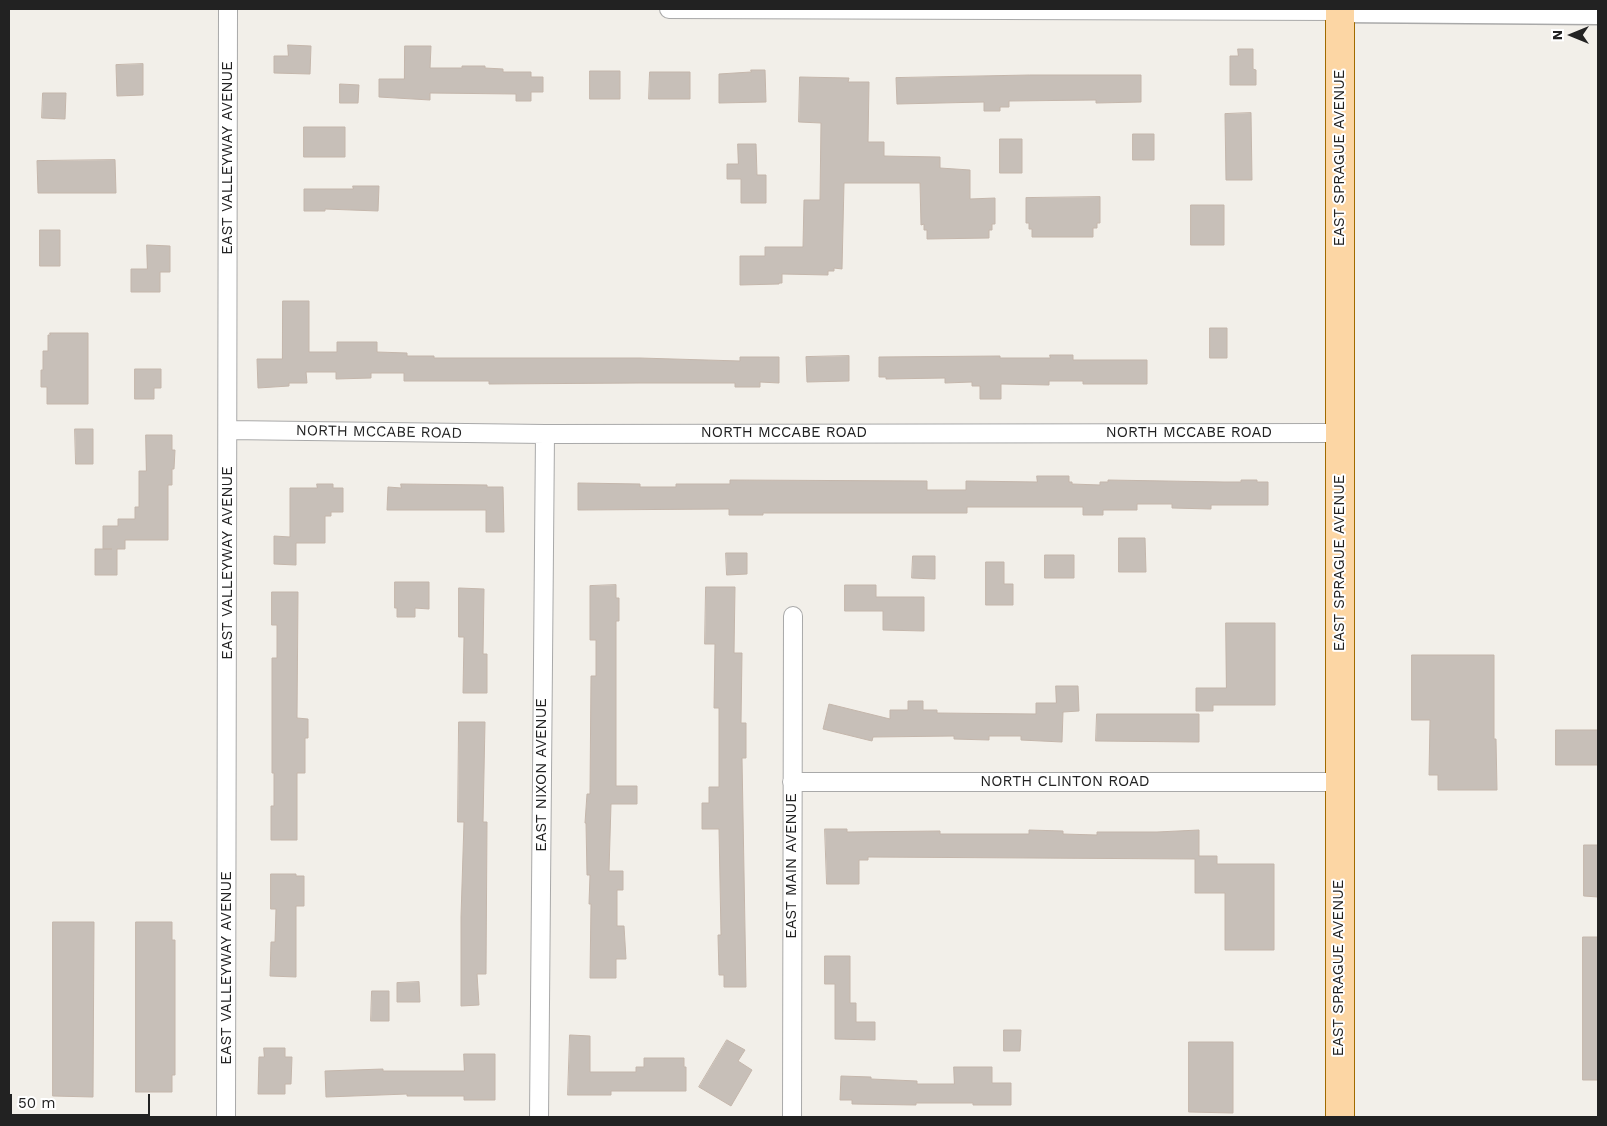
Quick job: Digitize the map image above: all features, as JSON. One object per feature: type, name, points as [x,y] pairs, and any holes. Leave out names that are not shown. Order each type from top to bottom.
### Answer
[{"type":"main road","name":"EAST SPRAGUE AVENUE","points":[[1340,10],[1340,1117]]},
{"type":"street","name":"EAST VALLEYWAY AVENUE","points":[[226,1117],[228,9]]},
{"type":"street","points":[[669,9],[1340,10],[1598,13]]},
{"type":"street","name":"NORTH MCCABE ROAD","points":[[228,430],[545,434],[1340,433]]},
{"type":"street","name":"EAST NIXON AVENUE","points":[[540,1117],[545,434]]},
{"type":"street","name":"EAST MAIN AVENUE","points":[[792,1117],[793,616]]},
{"type":"street","name":"NORTH CLINTON ROAD","points":[[792,782],[1339,782]]},
{"type":"building","points":[[288,45],[311,46],[310,74],[274,73],[274,56],[288,56]]},
{"type":"building","points":[[405,46],[431,46],[430,68],[485,66],[485,68],[503,69],[503,72],[531,72],[531,77],[543,77],[543,92],[531,92],[531,101],[516,101],[516,94],[430,93],[430,100],[379,97],[379,79],[404,79]]},
{"type":"building","points":[[1238,49],[1253,49],[1253,69],[1256,70],[1256,85],[1230,85],[1230,56],[1238,56]]},
{"type":"building","points":[[143,64],[143,95],[117,96],[116,65]]},
{"type":"building","points":[[751,70],[765,70],[766,102],[719,103],[719,74],[751,72]]},
{"type":"building","points":[[590,71],[620,71],[620,99],[590,99]]},
{"type":"building","points":[[650,72],[690,72],[690,99],[649,99]]},
{"type":"building","points":[[1141,75],[1141,102],[1096,103],[1096,100],[1009,101],[1009,107],[1000,107],[1000,111],[984,111],[984,102],[897,104],[896,78]]},
{"type":"building","points":[[800,77],[849,78],[848,82],[869,82],[868,142],[884,142],[884,156],[940,157],[940,168],[970,170],[970,199],[995,198],[995,224],[992,224],[992,230],[989,230],[989,238],[927,239],[927,230],[924,230],[924,224],[921,225],[920,183],[844,183],[842,269],[834,268],[834,271],[828,271],[828,275],[782,274],[782,283],[779,284],[740,285],[740,256],[765,256],[765,247],[803,247],[804,200],[820,200],[821,123],[799,122]]},
{"type":"building","points":[[340,84],[359,85],[358,103],[340,103]]},
{"type":"building","points":[[43,93],[66,93],[65,119],[42,118]]},
{"type":"building","points":[[1251,113],[1252,180],[1226,180],[1225,114]]},
{"type":"building","points":[[304,127],[345,127],[345,157],[304,157]]},
{"type":"building","points":[[1133,134],[1154,134],[1154,160],[1133,160]]},
{"type":"building","points":[[1000,139],[1022,139],[1022,173],[1000,173]]},
{"type":"building","points":[[738,144],[756,144],[757,175],[766,175],[766,203],[741,203],[741,179],[727,179],[727,164],[738,164]]},
{"type":"building","points":[[115,160],[116,193],[38,193],[37,161]]},
{"type":"building","points":[[353,186],[379,186],[378,211],[325,209],[325,211],[304,211],[304,189],[353,189]]},
{"type":"building","points":[[1100,197],[1100,223],[1097,223],[1097,228],[1093,228],[1093,237],[1032,237],[1032,229],[1029,229],[1029,223],[1026,223],[1026,198]]},
{"type":"building","points":[[1191,205],[1224,205],[1224,245],[1191,245]]},
{"type":"building","points":[[40,230],[60,230],[60,266],[40,266]]},
{"type":"building","points":[[147,245],[170,246],[170,272],[160,272],[160,292],[131,292],[131,269],[147,269]]},
{"type":"building","points":[[283,301],[309,301],[309,352],[337,352],[337,342],[377,342],[377,352],[407,353],[407,356],[434,356],[434,358],[640,358],[740,361],[740,357],[779,357],[779,383],[760,382],[760,387],[735,387],[735,383],[489,384],[489,381],[404,381],[404,373],[371,373],[371,378],[336,379],[336,372],[306,372],[307,383],[289,383],[289,386],[258,388],[257,359],[282,359]]},
{"type":"building","points":[[1210,328],[1227,328],[1227,358],[1210,358]]},
{"type":"building","points":[[50,333],[88,333],[88,404],[47,404],[47,387],[41,387],[41,370],[43,370],[43,351],[48,351],[48,335]]},
{"type":"building","points":[[1050,355],[1073,355],[1073,360],[1147,360],[1147,384],[1083,384],[1083,381],[1049,381],[1049,385],[1001,384],[1001,399],[980,399],[980,386],[972,386],[972,382],[945,383],[945,378],[886,379],[886,377],[879,377],[879,357],[1000,356],[1000,358],[1050,358]]},
{"type":"building","points":[[849,356],[849,381],[807,382],[806,357]]},
{"type":"building","points":[[135,369],[161,369],[161,388],[154,388],[154,399],[135,399]]},
{"type":"building","points":[[75,429],[93,429],[93,464],[76,464]]},
{"type":"building","points":[[146,435],[172,435],[172,450],[175,450],[172,485],[168,485],[168,540],[125,540],[125,549],[117,549],[117,575],[95,575],[95,549],[103,549],[103,526],[118,526],[118,519],[135,519],[135,507],[139,507],[139,471],[146,471]]},
{"type":"building","points":[[1037,476],[1069,476],[1069,482],[1072,482],[1072,484],[1100,485],[1100,482],[1108,482],[1108,480],[1241,482],[1241,480],[1257,480],[1257,482],[1268,482],[1268,505],[1211,505],[1211,509],[1172,508],[1172,504],[1137,504],[1137,510],[1103,510],[1103,515],[1083,515],[1083,507],[967,507],[967,513],[763,513],[763,515],[729,515],[729,509],[578,510],[578,483],[640,484],[640,487],[676,487],[676,484],[730,484],[730,480],[927,481],[927,490],[966,490],[966,481],[1037,482]]},
{"type":"building","points":[[317,484],[333,484],[333,488],[343,488],[343,512],[331,512],[331,516],[325,516],[325,543],[296,543],[296,565],[274,564],[274,536],[290,537],[290,488],[317,488]]},
{"type":"building","points":[[401,484],[487,485],[487,487],[503,487],[504,532],[486,532],[486,510],[387,510],[388,487],[401,488]]},
{"type":"building","points":[[1119,538],[1145,538],[1146,572],[1119,572]]},
{"type":"building","points":[[726,553],[747,553],[747,574],[727,575]]},
{"type":"building","points":[[1045,555],[1074,555],[1074,578],[1045,578]]},
{"type":"building","points":[[913,556],[935,556],[935,579],[912,578]]},
{"type":"building","points":[[986,562],[1004,562],[1004,584],[1013,584],[1013,605],[986,605]]},
{"type":"building","points":[[395,582],[429,582],[429,609],[415,608],[415,617],[397,617]]},
{"type":"building","points":[[616,585],[616,598],[619,598],[619,621],[616,621],[616,786],[637,786],[637,804],[611,804],[609,871],[623,871],[623,890],[617,890],[617,926],[624,926],[626,959],[616,959],[616,978],[590,978],[591,904],[589,904],[590,875],[587,875],[585,823],[587,794],[590,794],[591,676],[596,676],[596,640],[590,640],[590,586]]},
{"type":"building","points":[[845,585],[876,585],[876,597],[924,597],[924,631],[883,630],[883,611],[845,611]]},
{"type":"building","points":[[706,587],[735,587],[734,653],[742,653],[741,723],[746,723],[746,758],[742,758],[746,987],[724,987],[724,975],[719,975],[718,935],[721,935],[719,829],[702,829],[702,803],[709,803],[709,787],[719,787],[719,708],[714,708],[715,644],[705,644]]},
{"type":"building","points":[[459,588],[484,589],[483,654],[487,654],[487,693],[463,693],[464,637],[459,637]]},
{"type":"building","points":[[272,592],[298,592],[297,718],[308,719],[308,738],[305,738],[305,773],[297,773],[297,840],[271,840],[271,806],[274,806],[274,773],[272,773],[272,658],[277,658],[277,625],[272,625]]},
{"type":"building","points":[[1226,623],[1275,623],[1275,705],[1213,705],[1213,711],[1196,711],[1196,688],[1226,688]]},
{"type":"building","points":[[1412,655],[1494,655],[1494,739],[1496,739],[1497,790],[1438,790],[1438,775],[1429,775],[1430,720],[1412,720]]},
{"type":"building","points":[[1056,686],[1078,686],[1079,711],[1063,712],[1062,742],[1021,740],[1021,736],[989,736],[989,740],[954,739],[954,736],[873,737],[872,741],[823,729],[829,704],[890,719],[890,710],[908,710],[908,701],[923,701],[923,710],[937,710],[937,713],[1036,714],[1036,703],[1056,703]]},
{"type":"building","points":[[1097,714],[1199,714],[1199,742],[1096,741]]},
{"type":"building","points":[[459,722],[485,722],[483,822],[487,822],[486,974],[477,974],[479,1005],[461,1006],[464,822],[458,822]]},
{"type":"building","points":[[1556,730],[1598,730],[1598,765],[1556,765]]},
{"type":"building","points":[[825,829],[847,829],[847,832],[940,831],[940,834],[1029,834],[1029,830],[1097,835],[1097,832],[1199,830],[1199,856],[1217,856],[1217,864],[1274,864],[1274,950],[1225,950],[1225,893],[1195,893],[1195,859],[868,857],[868,860],[859,860],[859,884],[827,884]]},
{"type":"building","points":[[1584,845],[1598,845],[1598,897],[1584,896]]},
{"type":"building","points":[[271,874],[296,874],[296,876],[304,876],[304,906],[296,906],[296,977],[270,976],[271,942],[275,942],[276,909],[271,909]]},
{"type":"building","points":[[53,922],[94,922],[93,1097],[53,1096]]},
{"type":"building","points":[[136,922],[172,922],[172,940],[175,940],[175,1075],[172,1075],[172,1092],[136,1092]]},
{"type":"building","points":[[1583,937],[1598,937],[1598,1080],[1583,1080]]},
{"type":"building","points":[[825,956],[850,956],[850,1003],[856,1003],[856,1022],[875,1022],[875,1040],[835,1039],[835,984],[825,984]]},
{"type":"building","points":[[419,982],[420,1002],[397,1002],[397,983]]},
{"type":"building","points":[[372,991],[389,991],[389,1021],[371,1021]]},
{"type":"building","points":[[1004,1030],[1021,1030],[1020,1051],[1004,1051]]},
{"type":"building","points":[[570,1035],[590,1036],[590,1072],[636,1072],[636,1067],[644,1067],[644,1058],[684,1058],[686,1091],[611,1091],[611,1095],[568,1095]]},
{"type":"building","points":[[727,1040],[745,1050],[738,1061],[752,1070],[731,1106],[699,1087]]},
{"type":"building","points":[[1189,1042],[1233,1042],[1233,1113],[1189,1112]]},
{"type":"building","points":[[264,1048],[285,1048],[285,1057],[292,1057],[291,1084],[285,1084],[285,1094],[258,1094],[259,1057],[264,1057]]},
{"type":"building","points":[[464,1054],[495,1054],[495,1100],[464,1100],[464,1096],[407,1096],[407,1094],[326,1097],[325,1071],[383,1069],[383,1071],[464,1071]]},
{"type":"building","points":[[954,1067],[992,1067],[992,1083],[1011,1083],[1011,1105],[973,1105],[973,1103],[916,1103],[916,1105],[852,1104],[852,1100],[840,1100],[841,1076],[917,1081],[917,1084],[954,1084]]}]
